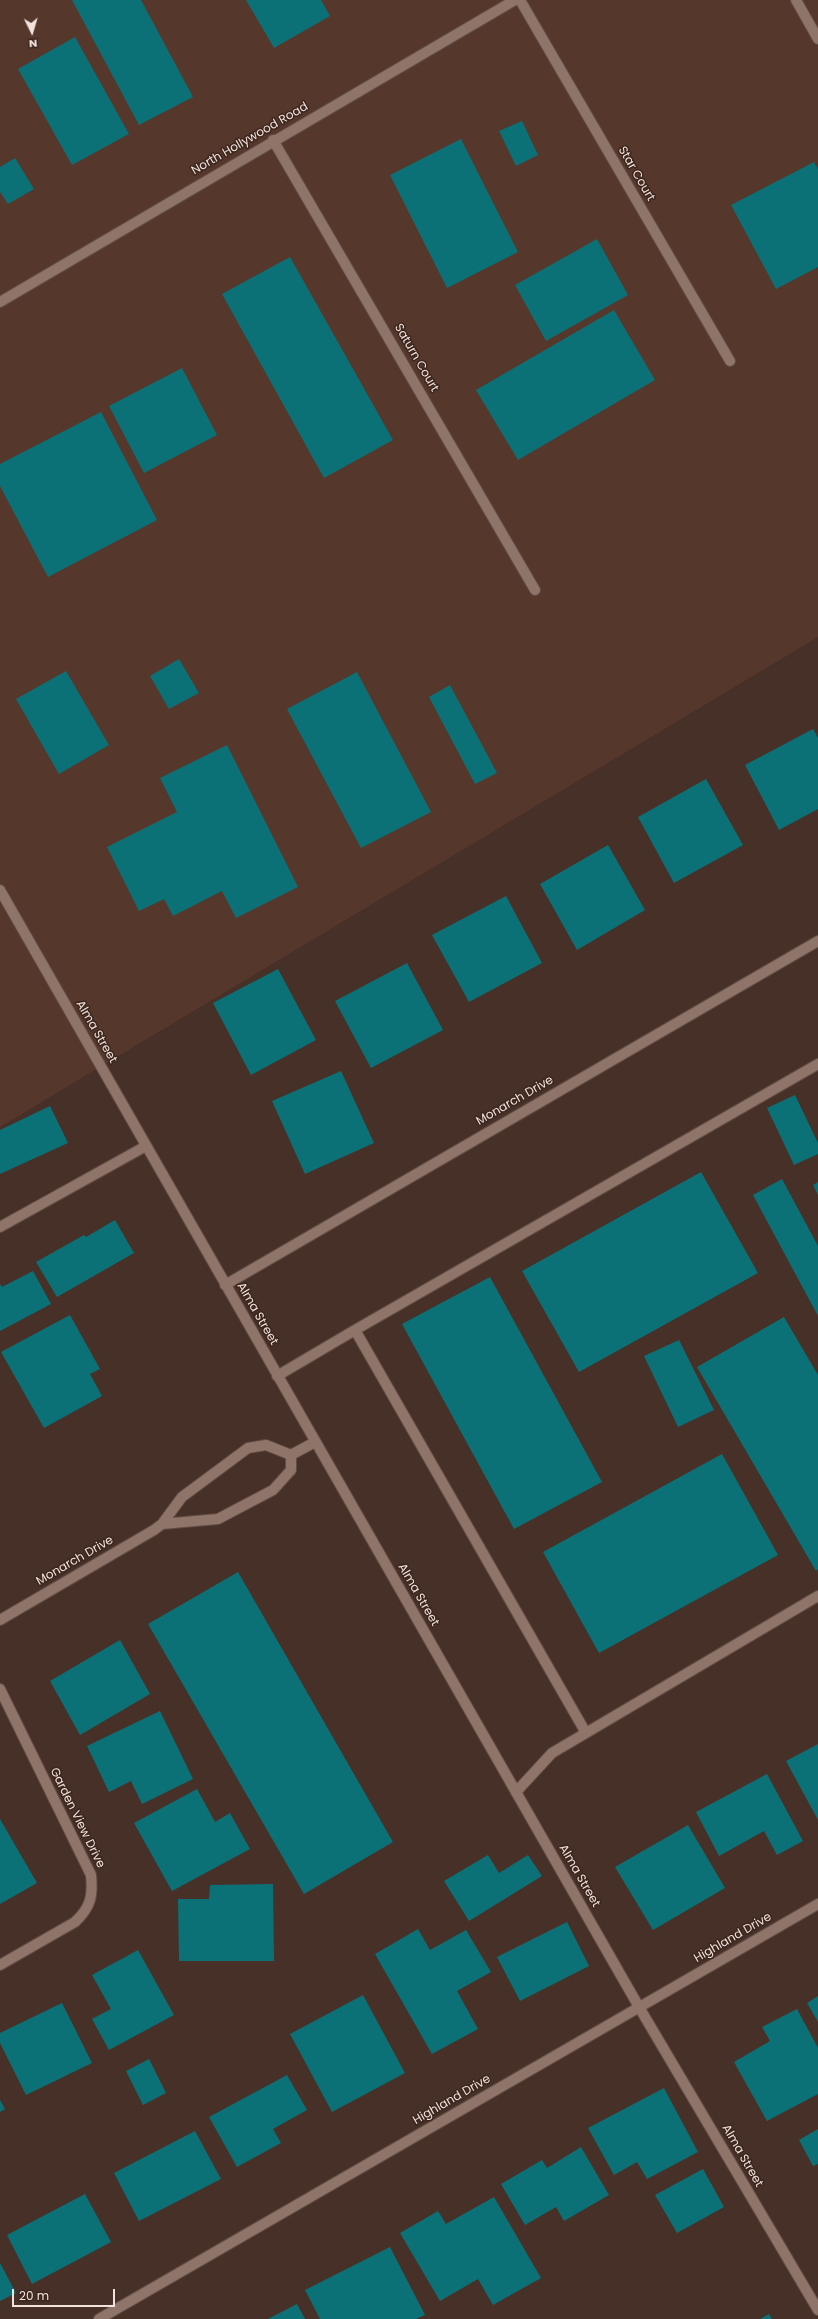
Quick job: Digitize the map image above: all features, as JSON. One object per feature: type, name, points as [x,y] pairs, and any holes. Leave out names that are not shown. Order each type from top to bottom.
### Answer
[{"type":"street","name":"North Hollywood Road","points":[[0,302],[273,140],[515,0]]},
{"type":"street","name":"Star Court","points":[[520,0],[730,361]]},
{"type":"street","points":[[796,0],[818,39]]},
{"type":"street","name":"Saturn Court","points":[[273,140],[535,590]]},
{"type":"street","name":"Alma Street","points":[[0,890],[639,2007],[818,2310]]},
{"type":"street","name":"Monarch Drive","points":[[225,1285],[818,941]]},
{"type":"street","points":[[277,1376],[818,1064]]},
{"type":"street","points":[[0,1227],[146,1146]]},
{"type":"street","points":[[355,1330],[586,1732]]},
{"type":"street","points":[[291,1455],[315,1442]]},
{"type":"street","name":"Monarch Drive","points":[[0,1620],[162,1524],[182,1497],[248,1448],[266,1445],[291,1455],[290,1470],[273,1490],[245,1507],[218,1519],[162,1524]]},
{"type":"street","points":[[516,1792],[552,1753],[818,1596]]},
{"type":"street","name":"Garden View Drive","points":[[0,1689],[91,1875],[93,1893],[84,1913],[75,1922],[0,1965]]},
{"type":"street","name":"Highland Drive","points":[[99,2319],[818,1904]]},
{"type":"shaded area","points":[[0,0],[818,0],[818,637],[0,1127]]},
{"type":"building","points":[[72,0],[141,0],[193,97],[139,125]]},
{"type":"building","points":[[246,0],[321,0],[330,16],[274,48]]},
{"type":"building","points":[[75,37],[129,134],[72,165],[18,69]]},
{"type":"building","points":[[522,121],[538,155],[516,166],[499,131]]},
{"type":"building","points":[[461,139],[518,252],[447,288],[390,175]]},
{"type":"building","points":[[15,158],[34,189],[8,204],[0,192],[0,167]]},
{"type":"building","points":[[814,162],[818,169],[818,267],[776,289],[731,205]]},
{"type":"building","points":[[597,239],[628,295],[546,341],[515,285]]},
{"type":"building","points":[[290,257],[393,440],[324,478],[222,294]]},
{"type":"building","points":[[614,310],[655,380],[518,460],[476,390]]},
{"type":"building","points":[[182,368],[217,435],[144,473],[109,406]]},
{"type":"building","points":[[101,412],[157,520],[48,577],[0,486],[0,464]]},
{"type":"building","points":[[179,659],[199,693],[169,709],[150,676]]},
{"type":"building","points":[[66,671],[109,745],[59,774],[16,699]]},
{"type":"building","points":[[357,672],[431,812],[361,848],[287,709]]},
{"type":"building","points":[[450,685],[497,773],[475,784],[429,697]]},
{"type":"building","points":[[813,729],[818,738],[818,809],[779,830],[745,765]]},
{"type":"building","points":[[227,745],[298,887],[236,918],[222,891],[173,916],[164,899],[139,911],[107,847],[177,812],[160,778]]},
{"type":"building","points":[[706,779],[743,845],[674,883],[638,817]]},
{"type":"building","points":[[608,845],[645,910],[577,950],[540,884]]},
{"type":"building","points":[[506,896],[542,963],[469,1002],[432,935]]},
{"type":"building","points":[[407,963],[443,1030],[371,1068],[335,1001]]},
{"type":"building","points":[[278,969],[316,1040],[251,1075],[213,1003]]},
{"type":"building","points":[[341,1071],[374,1143],[305,1174],[272,1101]]},
{"type":"building","points":[[795,1095],[818,1143],[818,1154],[794,1165],[767,1108]]},
{"type":"building","points":[[50,1106],[68,1143],[0,1174],[0,1130]]},
{"type":"building","points":[[701,1172],[758,1273],[579,1372],[522,1271]]},
{"type":"building","points":[[782,1179],[818,1246],[818,1316],[753,1195]]},
{"type":"building","points":[[818,1182],[818,1195],[813,1185]]},
{"type":"building","points":[[115,1220],[134,1253],[57,1297],[36,1262],[84,1235],[86,1237]]},
{"type":"building","points":[[33,1271],[51,1304],[0,1331],[0,1284],[2,1287]]},
{"type":"building","points":[[490,1277],[602,1482],[514,1529],[402,1324]]},
{"type":"building","points":[[70,1315],[100,1369],[90,1374],[102,1396],[44,1428],[1,1352]]},
{"type":"building","points":[[784,1317],[818,1375],[818,1569],[816,1571],[697,1367]]},
{"type":"building","points":[[679,1340],[714,1410],[678,1427],[644,1356]]},
{"type":"building","points":[[722,1454],[778,1555],[599,1653],[543,1552]]},
{"type":"building","points":[[238,1572],[393,1842],[304,1894],[148,1624]]},
{"type":"building","points":[[120,1640],[150,1694],[80,1735],[50,1681]]},
{"type":"building","points":[[160,1711],[193,1779],[142,1804],[131,1781],[109,1792],[87,1746]]},
{"type":"building","points":[[818,1744],[818,1820],[786,1761]]},
{"type":"building","points":[[767,1774],[803,1841],[777,1855],[764,1831],[719,1856],[696,1812]]},
{"type":"building","points":[[197,1789],[215,1822],[230,1813],[250,1849],[172,1891],[134,1823]]},
{"type":"building","points":[[0,1819],[37,1883],[0,1904]]},
{"type":"building","points":[[688,1825],[725,1888],[653,1930],[615,1867]]},
{"type":"building","points":[[488,1855],[499,1873],[528,1855],[542,1876],[469,1921],[444,1881]]},
{"type":"building","points":[[273,1884],[274,1961],[179,1961],[178,1899],[209,1899],[210,1885]]},
{"type":"building","points":[[567,1922],[589,1966],[520,2001],[497,1957]]},
{"type":"building","points":[[418,1929],[430,1950],[466,1930],[491,1972],[457,1991],[478,2029],[432,2054],[375,1954]]},
{"type":"building","points":[[138,1950],[174,2015],[109,2050],[92,2019],[111,2009],[92,1975]]},
{"type":"building","points":[[363,1995],[405,2073],[332,2112],[290,2034]]},
{"type":"building","points":[[818,1996],[818,2022],[807,2003]]},
{"type":"building","points":[[62,2003],[92,2063],[26,2095],[0,2043],[0,2033]]},
{"type":"building","points":[[797,2009],[818,2048],[818,2094],[767,2121],[734,2062],[770,2041],[762,2027]]},
{"type":"building","points":[[149,2059],[166,2093],[143,2105],[126,2071]]},
{"type":"building","points":[[287,2075],[307,2110],[273,2129],[281,2143],[237,2167],[209,2117]]},
{"type":"building","points":[[664,2088],[698,2152],[647,2179],[637,2162],[614,2175],[588,2128]]},
{"type":"building","points":[[0,2100],[5,2109],[0,2112]]},
{"type":"building","points":[[818,2129],[818,2164],[813,2166],[799,2140]]},
{"type":"building","points":[[195,2131],[221,2179],[139,2221],[114,2173]]},
{"type":"building","points":[[581,2147],[609,2195],[564,2221],[556,2207],[525,2225],[501,2184],[542,2160],[547,2168]]},
{"type":"building","points":[[703,2169],[724,2207],[677,2233],[655,2195]]},
{"type":"building","points":[[85,2194],[111,2242],[32,2284],[7,2235]]},
{"type":"building","points":[[494,2197],[541,2278],[493,2305],[478,2279],[440,2301],[400,2233],[438,2211],[446,2224]]},
{"type":"building","points":[[390,2247],[425,2315],[416,2319],[320,2319],[305,2290]]},
{"type":"building","points":[[0,2263],[16,2293],[0,2301]]},
{"type":"building","points":[[297,2304],[305,2319],[268,2319]]},
{"type":"building","points":[[769,2314],[772,2319],[760,2319]]}]
